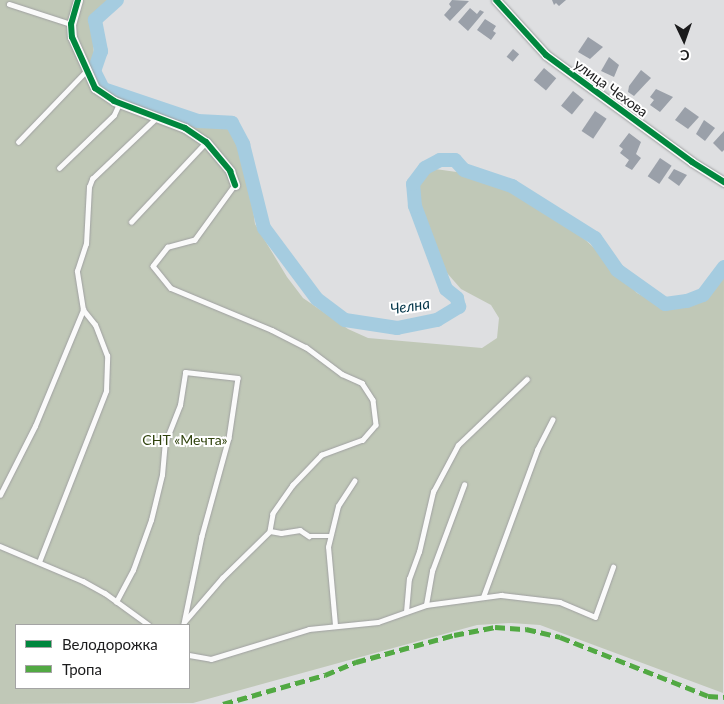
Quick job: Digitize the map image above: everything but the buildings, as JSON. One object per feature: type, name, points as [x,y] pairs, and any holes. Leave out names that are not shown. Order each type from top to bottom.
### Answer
[{"type":"street","points":[[78,0],[71,24],[72,37],[95,88],[119,104],[184,128],[206,142],[230,171],[235,186]]},
{"type":"street","name":"улица Чехова","points":[[496,0],[546,55],[692,162],[724,182]]},
{"type":"lane","points":[[9,4],[71,24]]},
{"type":"lane","points":[[18,142],[87,70]]},
{"type":"lane","points":[[59,168],[114,115],[119,104]]},
{"type":"lane","points":[[39,562],[106,392],[107,356],[95,325],[83,310],[77,271],[86,244],[92,179],[155,118]]},
{"type":"lane","points":[[131,222],[206,142]]},
{"type":"lane","points":[[183,624],[222,578],[270,531],[274,514],[293,485],[322,455],[363,440],[376,425],[373,400],[362,383],[342,374],[306,347],[272,330],[171,288],[153,266],[168,247],[195,240],[235,186]]},
{"type":"lane","points":[[0,496],[35,426],[83,310]]},
{"type":"lane","points":[[116,602],[133,570],[150,520],[162,475],[165,443],[180,405],[185,372],[238,378],[229,438],[202,536],[183,624]]},
{"type":"lane","points":[[406,612],[409,579],[419,552],[433,492],[458,445],[527,380]]},
{"type":"lane","points":[[483,597],[536,450],[552,420]]},
{"type":"lane","points":[[335,625],[330,536],[338,506],[354,480]]},
{"type":"lane","points":[[426,605],[432,571],[464,485]]},
{"type":"lane","points":[[270,531],[281,533],[300,530],[309,536],[330,536]]},
{"type":"lane","points":[[0,546],[83,581],[148,624]]},
{"type":"lane","points":[[190,655],[210,659],[309,629],[378,622],[426,605],[501,595],[560,602],[595,617],[612,567]]},
{"type":"green space","name":"СНТ «Мечта»","points":[[0,0],[117,0],[101,19],[93,42],[95,69],[100,80],[111,90],[135,99],[233,128],[245,152],[255,224],[287,277],[303,298],[348,329],[368,338],[482,348],[497,338],[499,318],[491,305],[461,289],[426,249],[421,237],[410,189],[414,177],[428,168],[471,174],[515,190],[567,223],[604,257],[637,293],[654,302],[668,302],[699,292],[724,262],[723,693],[540,625],[511,623],[477,625],[193,703],[0,704]]},
{"type":"waterway","name":"Челна","points":[[117,0],[95,20],[101,51],[94,71],[103,89],[198,121],[232,123],[243,144],[264,228],[317,299],[345,320],[397,328],[437,320],[459,307],[457,298],[446,289],[415,206],[413,184],[425,168],[440,160],[455,160],[464,170],[512,186],[595,238],[617,270],[665,304],[687,301],[703,295],[724,267]]},
{"type":"marked path","points":[[223,704],[325,675],[356,662],[454,635],[495,627],[526,629],[560,637],[708,696],[724,697]]},
{"type":"cycle path","points":[[78,0],[71,24],[72,37],[95,88],[114,101],[185,128],[206,142],[230,171],[235,185]]},
{"type":"cycle path","points":[[496,0],[546,55],[692,162],[724,182]]}]
